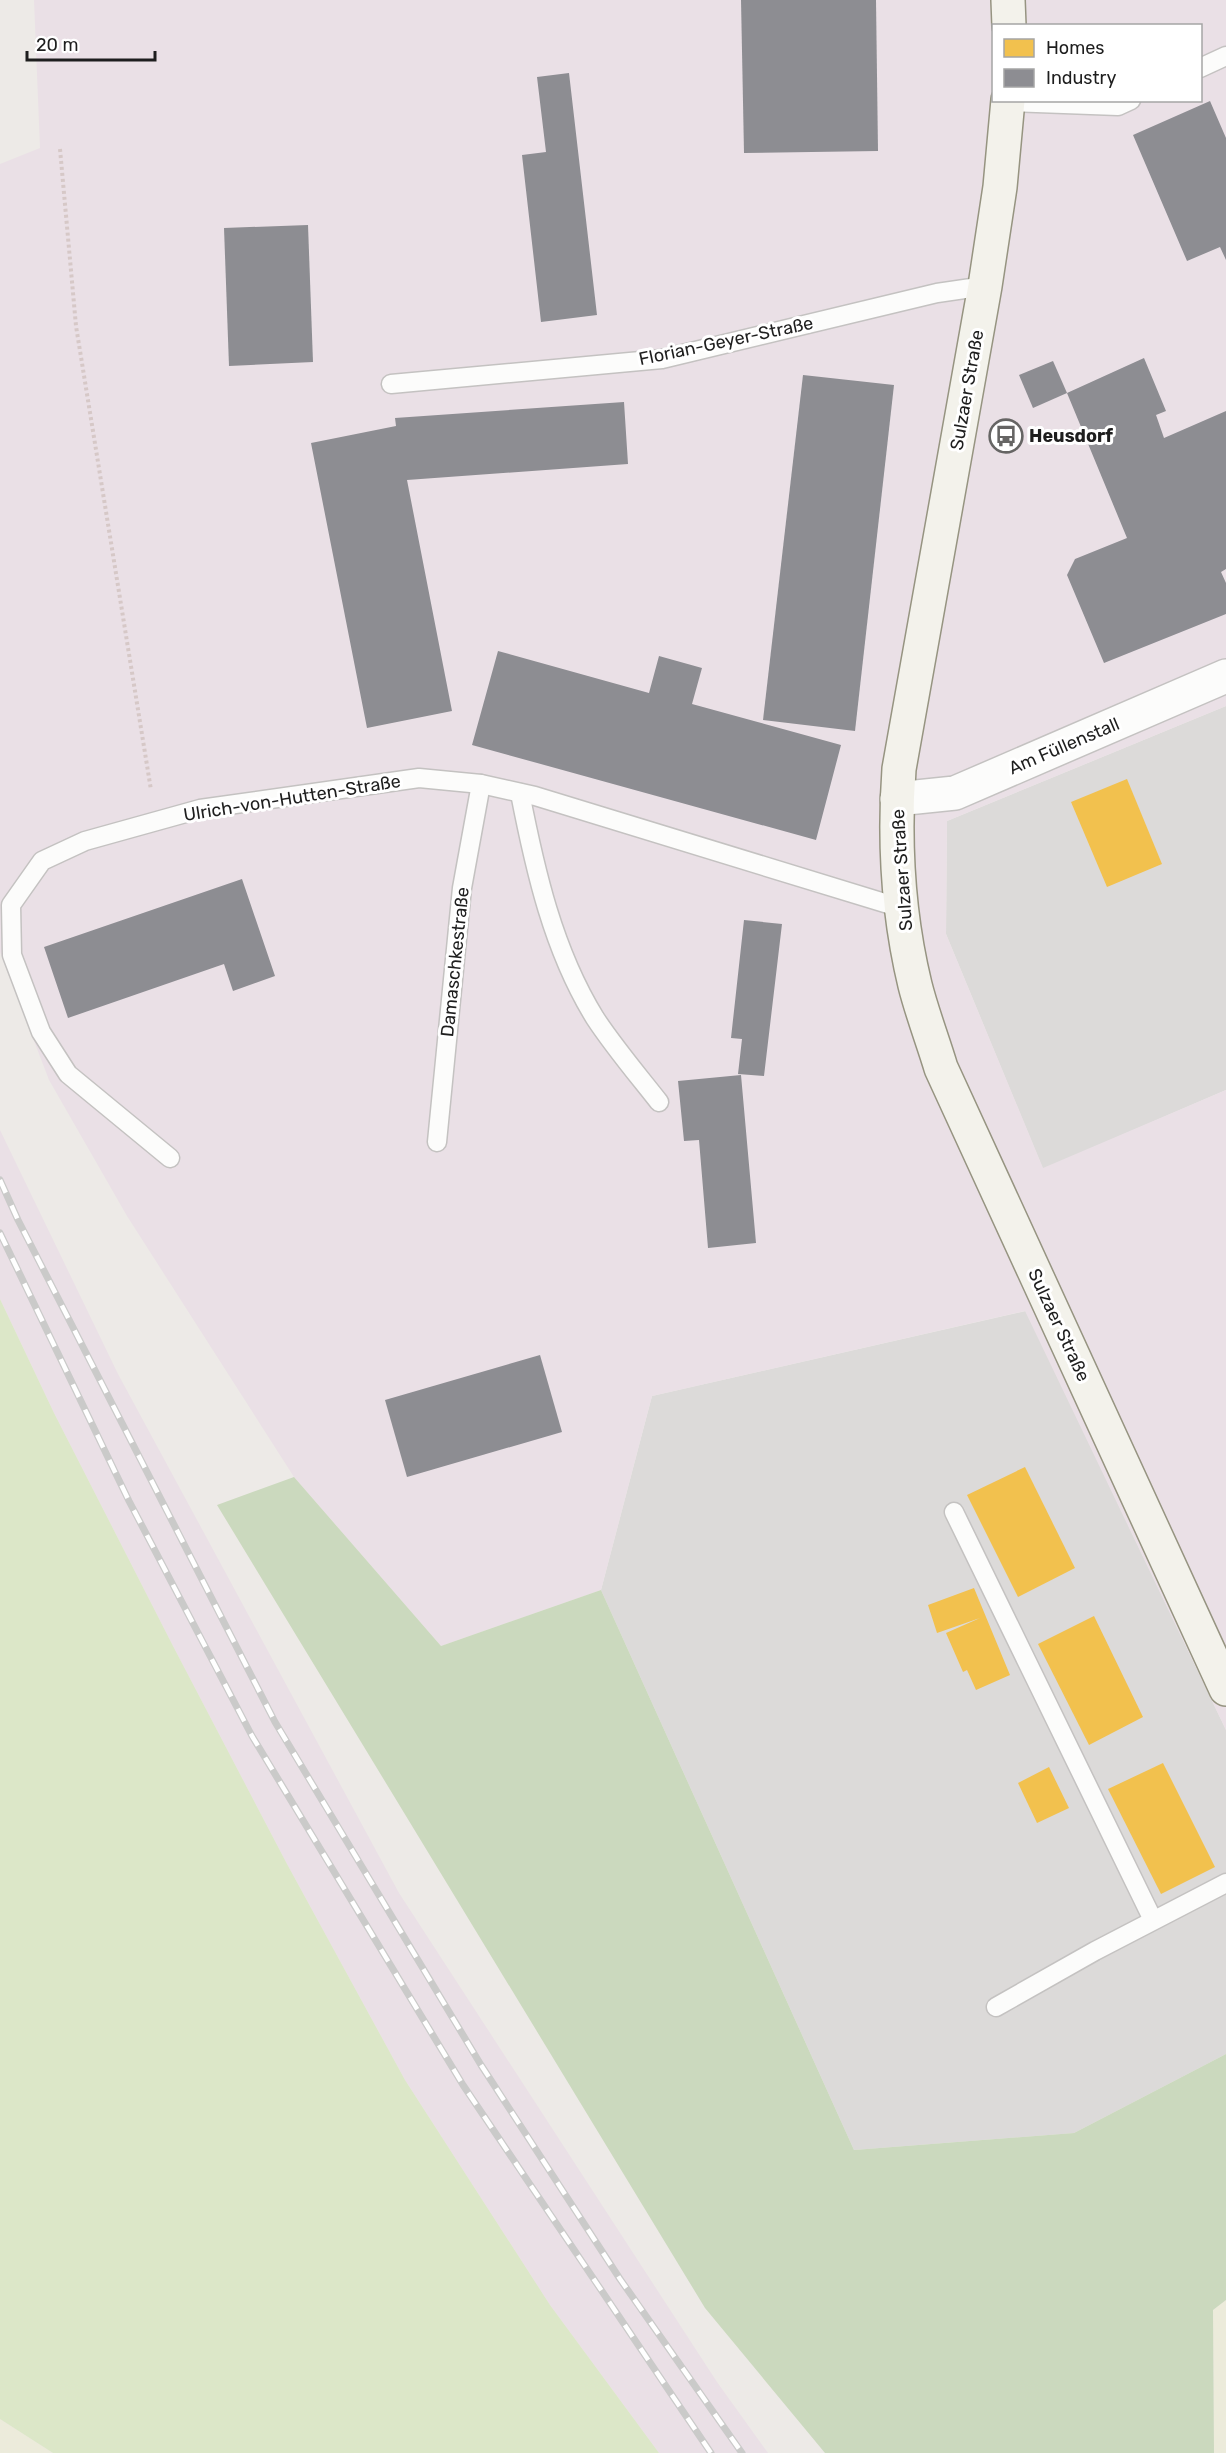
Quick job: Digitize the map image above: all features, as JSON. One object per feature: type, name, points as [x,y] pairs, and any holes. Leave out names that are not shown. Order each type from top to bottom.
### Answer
[{"type":"main road","points":[[1008,0],[1009,24]]},
{"type":"main road","name":"Sulzaer Straße","points":[[1008,102],[1000,186],[985,286],[899,769],[897,799],[901,908],[915,986],[941,1068],[1226,1689]]},
{"type":"street","name":"Am Füllenstall","points":[[897,799],[955,793],[1226,676]]},
{"type":"lane","points":[[1202,67],[1226,57]]},
{"type":"lane","points":[[1030,102],[1119,106],[1127,102]]},
{"type":"lane","name":"Florian-Geyer-Straße","points":[[391,384],[662,359],[937,293],[985,286]]},
{"type":"lane","name":"Ulrich-von-Hutten-Straße","points":[[170,1158],[68,1074],[41,1032],[12,955],[11,905],[42,861],[85,841],[200,809],[419,778],[482,784],[520,793],[901,908]]},
{"type":"lane","name":"Damaschkestraße","points":[[437,1142],[462,888],[482,784]]},
{"type":"lane","points":[[520,793],[542,890],[554,929],[572,972],[600,1026],[659,1102]]},
{"type":"lane","points":[[954,1512],[1153,1920]]},
{"type":"lane","points":[[996,2007],[1153,1920],[1226,1883]]},
{"type":"path","points":[[60,149],[76,326],[156,821]]},
{"type":"shaded area","points":[[34,0],[1226,0],[1226,706],[947,821],[946,934],[1043,1168],[1226,1090],[1226,1730],[1025,1311],[652,1396],[601,1590],[441,1646],[294,1477],[127,1216],[49,1080],[0,952],[0,164],[40,148]]},
{"type":"shaded area","points":[[1226,706],[1226,1090],[1043,1169],[946,934],[947,821]]},
{"type":"shaded area","points":[[0,1130],[118,1374],[399,1893],[717,2382],[768,2453],[659,2453],[550,2305],[405,2080],[287,1864],[173,1646],[54,1413],[0,1299]]},
{"type":"shaded area","points":[[1026,1311],[1226,1730],[1226,2054],[1074,2133],[854,2150],[601,1590],[652,1396]]},
{"type":"shaded area","points":[[1226,2300],[1226,2453],[1214,2453],[1213,2310]]},
{"type":"shaded area","points":[[0,2419],[53,2453],[0,2453]]},
{"type":"green space","points":[[0,1299],[54,1413],[173,1646],[287,1864],[405,2080],[550,2305],[659,2453],[53,2453],[0,2419]]},
{"type":"green space","points":[[294,1477],[441,1646],[601,1590],[854,2150],[1074,2133],[1226,2054],[1226,2300],[1213,2310],[1214,2453],[825,2453],[705,2308],[217,1505]]},
{"type":"building: Homes","points":[[1127,779],[1162,864],[1107,887],[1071,802]]},
{"type":"building: Homes","points":[[1025,1467],[1075,1568],[1018,1597],[967,1495]]},
{"type":"building: Homes","points":[[974,1588],[1010,1675],[976,1690],[967,1670],[963,1672],[946,1633],[980,1618],[937,1633],[928,1605]]},
{"type":"building: Homes","points":[[1094,1616],[1143,1717],[1089,1745],[1038,1644]]},
{"type":"building: Homes","points":[[1163,1763],[1215,1867],[1161,1894],[1108,1789]]},
{"type":"building: Homes","points":[[1049,1767],[1069,1808],[1037,1823],[1018,1783]]},
{"type":"building: Industry","points":[[741,0],[876,0],[878,151],[744,153]]},
{"type":"building: Industry","points":[[569,73],[597,315],[541,322],[522,155],[546,152],[537,77]]},
{"type":"building: Industry","points":[[1210,101],[1226,138],[1226,260],[1220,247],[1187,261],[1133,135]]},
{"type":"building: Industry","points":[[308,225],[313,362],[229,366],[224,228]]},
{"type":"building: Industry","points":[[1144,358],[1166,411],[1156,415],[1164,438],[1226,411],[1226,569],[1221,572],[1226,583],[1226,614],[1104,663],[1067,575],[1075,559],[1127,538],[1067,393]]},
{"type":"building: Industry","points":[[1053,361],[1067,393],[1033,408],[1019,375]]},
{"type":"building: Industry","points":[[803,375],[894,385],[855,731],[763,720]]},
{"type":"building: Industry","points":[[624,402],[628,464],[407,480],[452,711],[367,728],[311,443],[396,426],[395,418]]},
{"type":"building: Industry","points":[[498,651],[649,693],[659,656],[702,668],[692,704],[841,745],[816,840],[472,745]]},
{"type":"building: Industry","points":[[242,879],[275,976],[233,991],[224,964],[68,1018],[44,947]]},
{"type":"building: Industry","points":[[744,920],[782,924],[764,1076],[738,1074],[742,1039],[731,1038]]},
{"type":"building: Industry","points":[[741,1075],[756,1243],[708,1248],[699,1140],[684,1141],[678,1081]]},
{"type":"building: Industry","points":[[540,1355],[562,1432],[407,1477],[385,1400]]},
{"type":"railway","points":[[0,1180],[18,1220],[275,1722],[481,2065],[620,2279],[742,2453]]},
{"type":"railway","points":[[0,1233],[129,1501],[252,1736],[463,2085],[711,2453]]},
{"type":"place","name":"Heusdorf","points":[[1006,436]]}]
